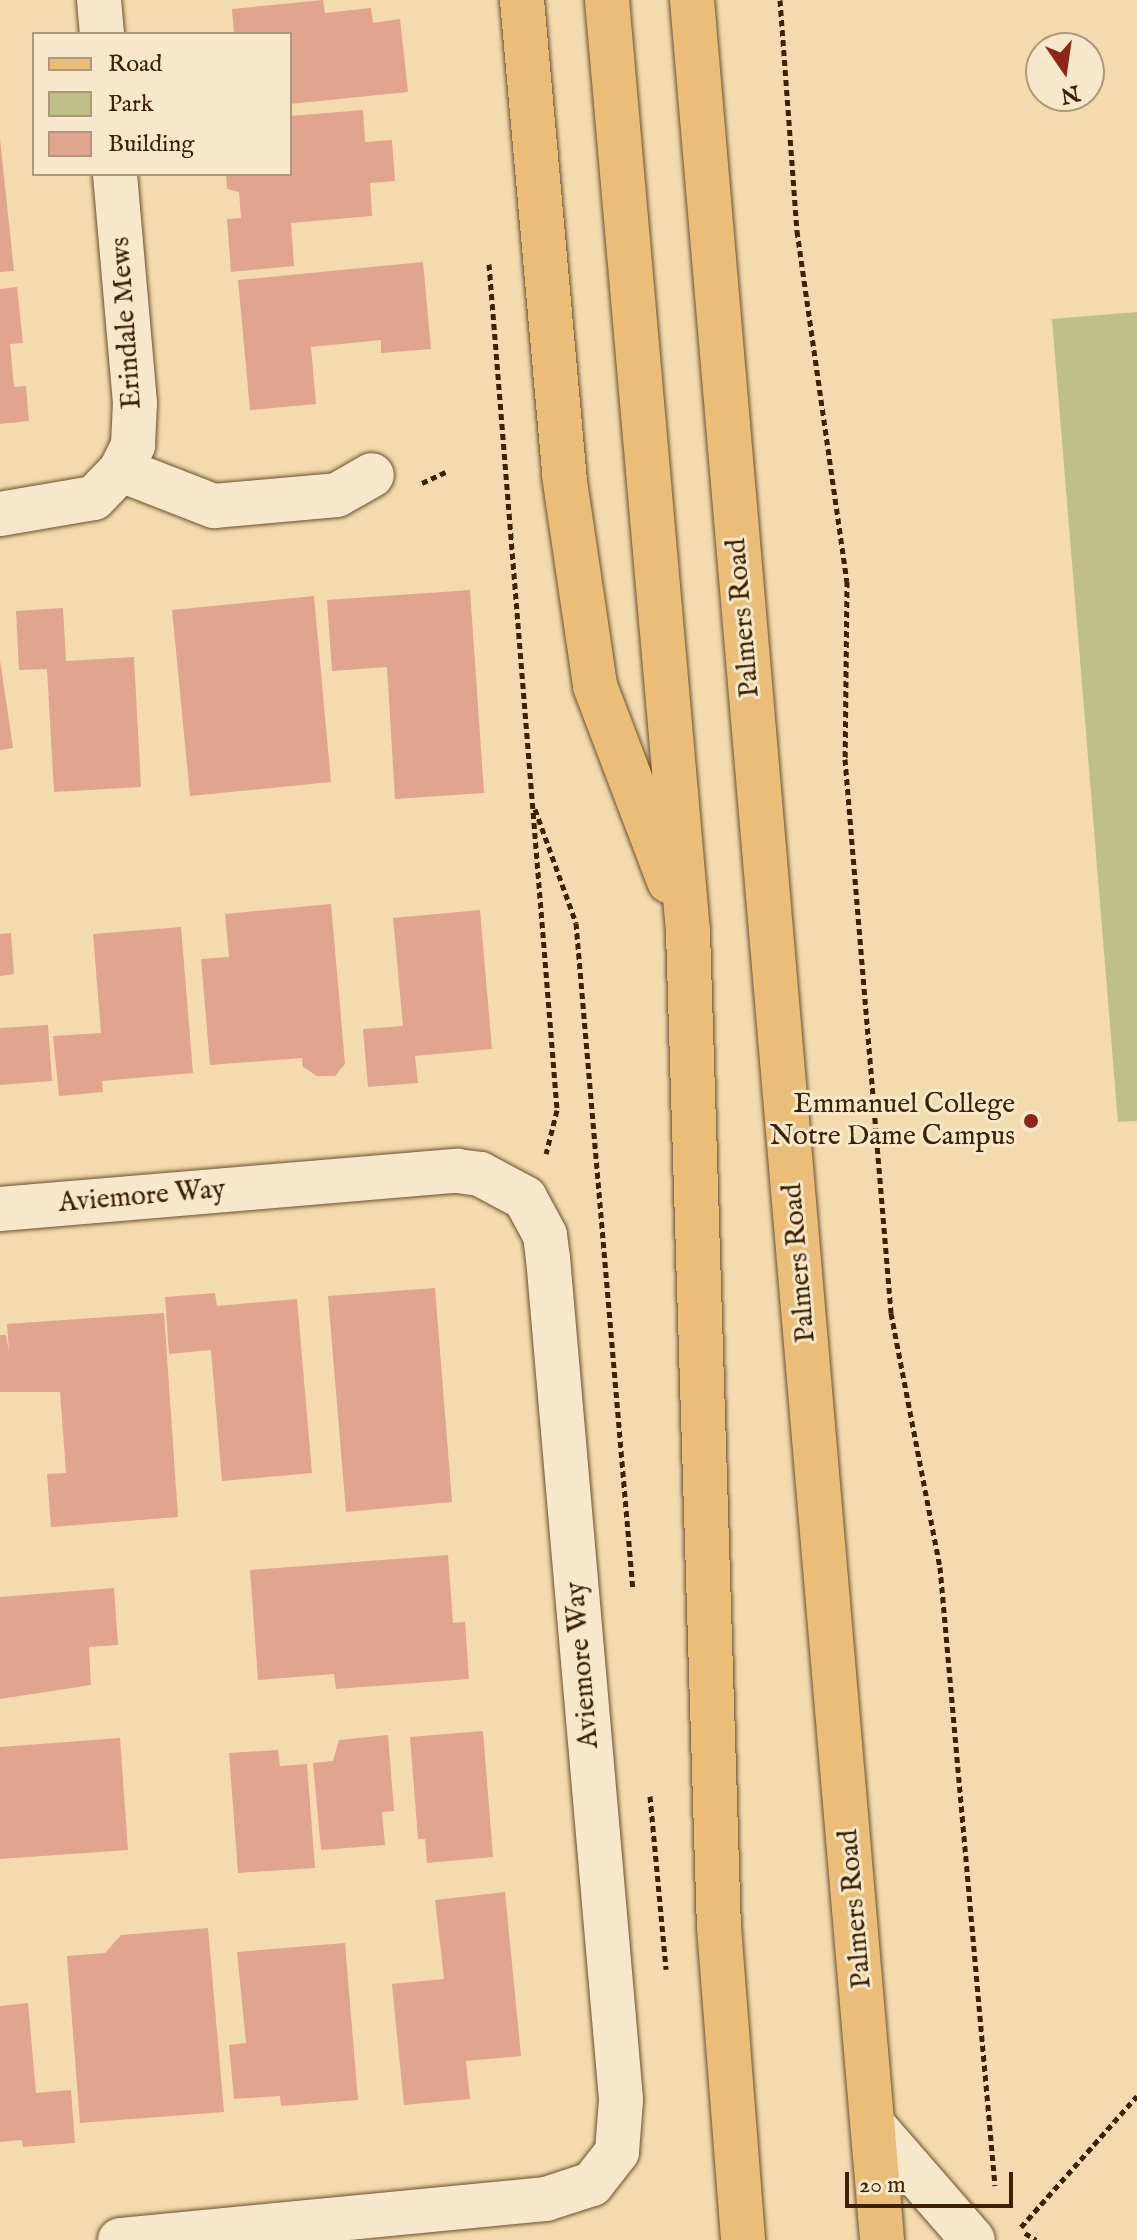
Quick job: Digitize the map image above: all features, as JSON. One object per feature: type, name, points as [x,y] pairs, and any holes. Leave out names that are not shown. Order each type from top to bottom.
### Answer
[{"type":"main road","points":[[522,0],[564,475],[595,686],[688,932]]},
{"type":"main road","points":[[607,0],[688,932],[719,1927],[743,2240]]},
{"type":"main road","name":"Palmers Road","points":[[692,0],[882,2240]]},
{"type":"street","points":[[99,0],[102,32]]},
{"type":"street","name":"Erindale Mews","points":[[115,176],[135,403],[133,445],[121,470]]},
{"type":"street","points":[[0,514],[94,498],[121,470],[214,506],[337,495],[372,475]]},
{"type":"street","name":"Aviemore Way","points":[[0,1209],[457,1171],[501,1182],[525,1198],[545,1235],[548,1258],[621,2100],[617,2152],[592,2184],[546,2199],[120,2240]]},
{"type":"street","points":[[873,2125],[973,2240]]},
{"type":"path","points":[[780,0],[797,231],[847,581],[845,759],[891,1313],[940,1567],[987,2117],[1000,2198]]},
{"type":"path","points":[[489,254],[557,1110],[554,1139],[525,1198]]},
{"type":"path","points":[[1013,2240],[1062,2173],[1137,2096]]},
{"type":"path","points":[[1012,2220],[1019,2229],[1036,2240]]},
{"type":"green space","points":[[1137,312],[1137,1121],[1118,1122],[1052,319]]},
{"type":"building","points":[[323,0],[325,13],[371,8],[373,23],[400,19],[408,92],[292,104],[292,32],[234,32],[232,9]]},
{"type":"building","points":[[363,110],[365,142],[392,140],[395,181],[370,183],[372,216],[291,223],[294,266],[231,272],[227,219],[241,218],[239,192],[227,189],[226,176],[292,176],[292,116]]},
{"type":"building","points":[[0,139],[14,271],[0,272]]},
{"type":"building","points":[[423,262],[431,349],[381,353],[381,340],[311,347],[316,404],[250,410],[238,280]]},
{"type":"building","points":[[17,287],[23,343],[10,344],[14,387],[26,386],[29,421],[0,424],[0,289]]},
{"type":"building","points":[[470,590],[484,793],[395,799],[387,667],[332,671],[327,600]]},
{"type":"building","points":[[314,596],[331,782],[190,796],[172,610]]},
{"type":"building","points":[[63,608],[66,661],[134,657],[141,787],[54,792],[47,669],[19,670],[16,611]]},
{"type":"building","points":[[0,660],[13,748],[0,750]]},
{"type":"building","points":[[331,904],[345,1064],[335,1076],[317,1076],[303,1067],[302,1058],[210,1065],[201,959],[229,957],[225,914]]},
{"type":"building","points":[[480,910],[492,1049],[415,1056],[418,1083],[368,1087],[363,1029],[403,1026],[393,918]]},
{"type":"building","points":[[181,927],[193,1073],[102,1081],[103,1092],[59,1096],[53,1036],[101,1033],[93,934]]},
{"type":"building","points":[[11,933],[14,974],[0,976],[0,934]]},
{"type":"building","points":[[48,1025],[52,1081],[0,1085],[0,1028]]},
{"type":"building","points":[[435,1288],[452,1502],[346,1512],[328,1296]]},
{"type":"building","points":[[215,1293],[217,1306],[297,1299],[312,1473],[222,1481],[211,1350],[169,1354],[165,1297]]},
{"type":"building","points":[[164,1313],[178,1517],[51,1527],[47,1474],[66,1473],[60,1392],[0,1392],[0,1335],[6,1335],[9,1352],[7,1324]]},
{"type":"building","points":[[448,1555],[453,1623],[465,1622],[469,1679],[336,1689],[334,1674],[258,1680],[250,1570]]},
{"type":"building","points":[[114,1588],[118,1645],[89,1647],[91,1685],[0,1699],[0,1597]]},
{"type":"building","points":[[483,1731],[493,1857],[427,1863],[425,1839],[418,1839],[410,1737]]},
{"type":"building","points":[[388,1735],[394,1811],[382,1812],[385,1845],[321,1850],[313,1763],[333,1761],[339,1740]]},
{"type":"building","points":[[120,1738],[128,1850],[0,1859],[0,1747]]},
{"type":"building","points":[[278,1750],[280,1766],[307,1764],[315,1868],[238,1873],[229,1753]]},
{"type":"building","points":[[505,1892],[521,2056],[466,2061],[470,2099],[404,2105],[392,1984],[444,1979],[435,1900]]},
{"type":"building","points":[[208,1928],[224,2112],[80,2123],[67,1956],[105,1953],[121,1935]]},
{"type":"building","points":[[345,1943],[358,2100],[281,2106],[280,2096],[234,2099],[229,2045],[246,2043],[237,1952]]},
{"type":"building","points":[[28,2003],[36,2093],[71,2090],[75,2143],[23,2147],[22,2140],[0,2142],[0,2006]]},
{"type":"place","name":"Emmanuel College Notre Dame Campus","points":[[1031,1121]]}]
